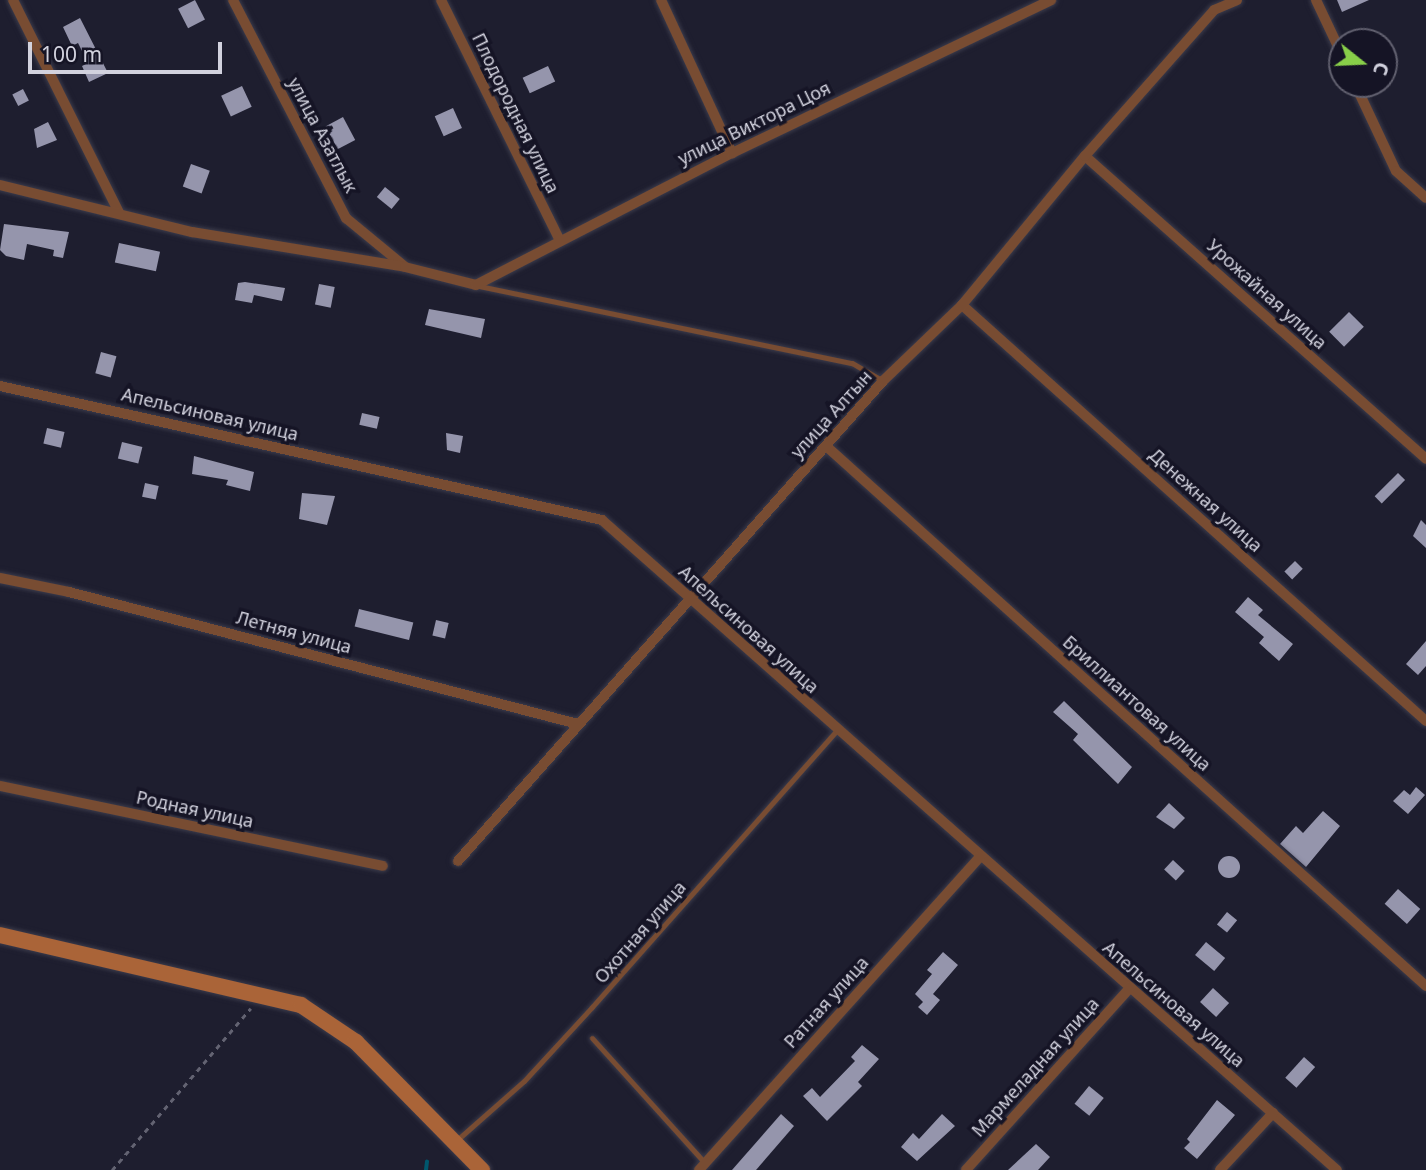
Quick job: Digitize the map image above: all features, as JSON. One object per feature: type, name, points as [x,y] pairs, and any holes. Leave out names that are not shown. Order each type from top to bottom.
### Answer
[{"type":"main road","points":[[0,935],[300,1004],[356,1042],[482,1170]]},
{"type":"street","points":[[13,0],[119,213]]},
{"type":"street","name":"улица Азатлык","points":[[233,0],[346,218],[405,267]]},
{"type":"street","name":"Плодородная улица","points":[[442,0],[560,241]]},
{"type":"street","points":[[661,0],[732,153]]},
{"type":"street","name":"улица Виктора Цоя","points":[[476,285],[732,153],[1051,0]]},
{"type":"street","name":"улица Алтын","points":[[458,861],[883,381],[962,305],[1085,156],[1214,10],[1237,0]]},
{"type":"street","points":[[1316,0],[1329,28]]},
{"type":"street","points":[[1362,98],[1396,171],[1426,198]]},
{"type":"street","name":"Урожайная улица","points":[[1085,156],[1426,459]]},
{"type":"street","points":[[0,185],[192,232],[405,267],[476,285]]},
{"type":"street","name":"Денежная улица","points":[[962,305],[1426,721]]},
{"type":"street","name":"Апельсиновая улица","points":[[0,386],[602,520],[980,858],[1337,1170]]},
{"type":"street","name":"Бриллиантовая улица","points":[[825,446],[1426,986]]},
{"type":"street","name":"Летняя улица","points":[[0,578],[69,592],[578,724]]},
{"type":"street","name":"Родная улица","points":[[0,786],[383,866]]},
{"type":"street","name":"Ратная улица","points":[[702,1167],[980,858]]},
{"type":"street","name":"Мармеладная улица","points":[[965,1170],[1130,988]]},
{"type":"street","points":[[1220,1170],[1273,1113]]},
{"type":"lane","points":[[476,285],[852,363],[883,381]]},
{"type":"lane","name":"Охотная улица","points":[[455,1142],[524,1081],[837,730]]},
{"type":"lane","points":[[592,1038],[702,1167]]},
{"type":"path","points":[[112,1170],[262,995]]},
{"type":"building","points":[[195,0],[205,20],[188,28],[178,9]]},
{"type":"building","points":[[1337,0],[1369,0],[1342,12]]},
{"type":"building","points":[[80,18],[108,73],[89,82],[82,66],[88,63],[78,43],[72,46],[63,27]]},
{"type":"building","points":[[548,66],[555,81],[530,93],[523,78]]},
{"type":"building","points":[[242,86],[252,107],[231,117],[221,96]]},
{"type":"building","points":[[23,89],[29,101],[18,106],[12,94]]},
{"type":"building","points":[[453,108],[462,128],[444,136],[435,116]]},
{"type":"building","points":[[343,117],[355,140],[338,149],[325,126]]},
{"type":"building","points":[[48,122],[57,140],[37,148],[34,129]]},
{"type":"building","points":[[191,164],[210,171],[202,193],[183,187]]},
{"type":"building","points":[[385,187],[400,199],[392,209],[377,197]]},
{"type":"building","points":[[4,224],[69,232],[63,258],[53,256],[54,250],[27,244],[24,260],[6,256],[0,250]]},
{"type":"building","points":[[119,243],[160,252],[156,271],[115,263]]},
{"type":"building","points":[[238,283],[285,288],[282,301],[254,295],[252,303],[235,300]]},
{"type":"building","points":[[319,284],[335,287],[331,308],[315,305]]},
{"type":"building","points":[[429,309],[485,319],[481,338],[425,325]]},
{"type":"building","points":[[1349,312],[1364,327],[1344,347],[1329,332]]},
{"type":"building","points":[[101,352],[116,356],[111,377],[95,373]]},
{"type":"building","points":[[362,413],[380,417],[377,429],[359,425]]},
{"type":"building","points":[[47,428],[65,432],[61,448],[43,444]]},
{"type":"building","points":[[446,433],[463,436],[460,453],[447,450]]},
{"type":"building","points":[[122,442],[142,447],[138,464],[118,458]]},
{"type":"building","points":[[194,456],[254,472],[250,491],[226,485],[228,480],[192,474]]},
{"type":"building","points":[[1398,473],[1405,480],[1382,503],[1375,496]]},
{"type":"building","points":[[145,483],[159,486],[156,500],[142,497]]},
{"type":"building","points":[[302,493],[335,496],[327,525],[299,519]]},
{"type":"building","points":[[1421,520],[1426,525],[1426,548],[1413,536]]},
{"type":"building","points":[[1295,561],[1303,569],[1292,579],[1284,572]]},
{"type":"building","points":[[1248,597],[1263,610],[1258,615],[1293,644],[1279,661],[1259,643],[1264,637],[1235,612]]},
{"type":"building","points":[[359,609],[413,623],[409,640],[355,626]]},
{"type":"building","points":[[436,620],[449,623],[445,639],[432,636]]},
{"type":"building","points":[[1426,641],[1426,666],[1418,675],[1406,664]]},
{"type":"building","points":[[1064,701],[1132,767],[1118,784],[1073,740],[1078,734],[1053,712]]},
{"type":"building","points":[[1416,787],[1425,795],[1408,814],[1393,801],[1404,790],[1410,795]]},
{"type":"building","points":[[1169,803],[1185,818],[1174,829],[1156,817]]},
{"type":"building","points":[[1323,811],[1340,826],[1306,867],[1280,844],[1296,826],[1303,833]]},
{"type":"building","points":[[1229,856],[1237,859],[1240,867],[1237,875],[1229,878],[1221,875],[1218,867],[1221,859]]},
{"type":"building","points":[[1173,860],[1185,871],[1176,880],[1164,870]]},
{"type":"building","points":[[1398,889],[1420,909],[1407,924],[1385,904]]},
{"type":"building","points":[[1227,912],[1237,920],[1227,933],[1217,924]]},
{"type":"building","points":[[1206,942],[1225,958],[1214,971],[1195,955]]},
{"type":"building","points":[[943,952],[958,965],[933,994],[940,1000],[927,1015],[918,1007],[923,1002],[915,994],[932,974],[927,970]]},
{"type":"building","points":[[1213,988],[1229,1003],[1216,1017],[1200,1002]]},
{"type":"building","points":[[862,1045],[879,1059],[858,1082],[862,1086],[827,1121],[803,1096],[812,1088],[820,1097],[855,1061],[851,1057]]},
{"type":"building","points":[[1304,1057],[1315,1067],[1296,1088],[1285,1078]]},
{"type":"building","points":[[1089,1086],[1104,1098],[1089,1116],[1075,1104]]},
{"type":"building","points":[[1217,1100],[1235,1115],[1197,1159],[1184,1148],[1190,1142],[1187,1139]]},
{"type":"building","points":[[781,1114],[794,1126],[756,1170],[732,1170]]},
{"type":"building","points":[[942,1114],[955,1126],[917,1161],[901,1147],[913,1133],[919,1139]]},
{"type":"building","points":[[1036,1144],[1050,1157],[1038,1170],[1008,1170]]},
{"type":"waterway","points":[[426,1170],[427,1162]]}]
